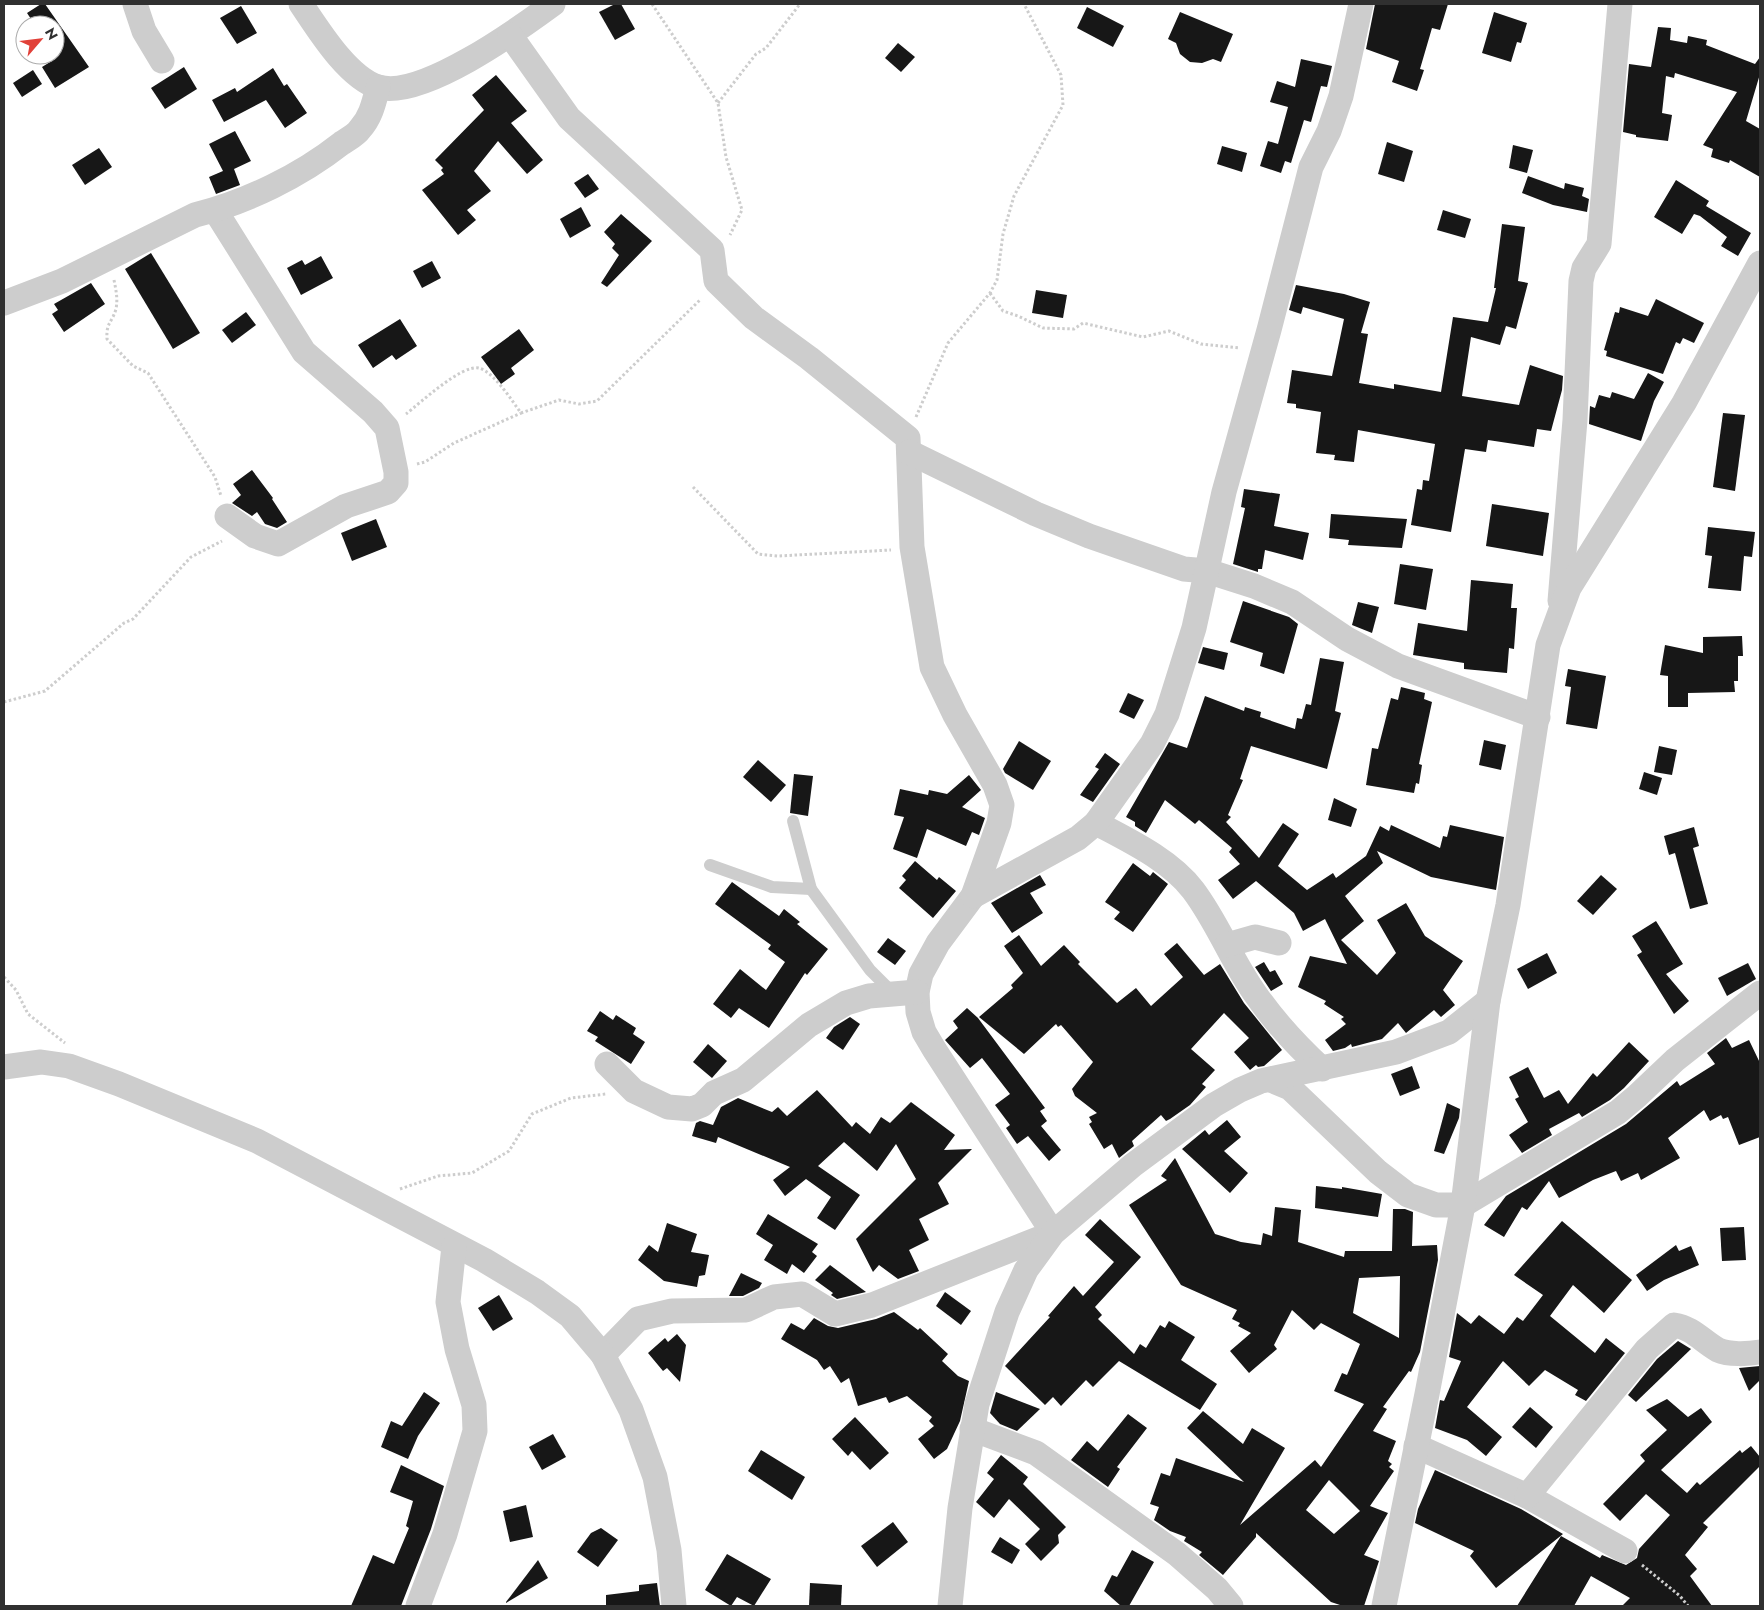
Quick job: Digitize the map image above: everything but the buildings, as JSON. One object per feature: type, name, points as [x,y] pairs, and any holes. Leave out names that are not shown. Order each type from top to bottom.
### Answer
[{"type":"street","points":[[135,4],[144,31],[162,61]]},
{"type":"street","points":[[302,4],[338,56],[360,76],[378,87],[404,87],[451,70],[510,35],[553,4]]},
{"type":"street","points":[[973,896],[1078,838],[1096,823],[1152,744],[1167,714],[1194,628],[1224,492],[1311,167],[1329,131],[1341,96],[1361,4]]},
{"type":"street","points":[[1559,612],[1575,420],[1581,281],[1584,268],[1599,244],[1620,4]]},
{"type":"street","points":[[510,35],[569,118],[712,250],[716,281],[754,318],[809,358],[908,445],[1018,506],[1089,536],[1184,569],[1207,571],[1254,586],[1292,602],[1347,639],[1398,666],[1538,717]]},
{"type":"street","points":[[4,303],[62,281],[195,215],[215,210],[267,188],[317,163],[360,130],[370,115],[378,87]]},
{"type":"street","points":[[215,210],[304,352],[373,412],[387,428],[396,472],[396,483],[388,492],[346,506],[278,544],[255,536],[227,516]]},
{"type":"street","points":[[1384,1606],[1462,1205],[1488,1001],[1508,905],[1548,645],[1559,612],[1570,588],[1684,403],[1760,263]]},
{"type":"street","points":[[607,1064],[634,1091],[668,1107],[692,1109],[702,1104],[714,1093],[743,1080],[809,1025],[846,1003],[869,996],[905,993],[921,974],[938,943],[973,896],[999,823],[1002,806],[995,785],[951,706],[932,667],[912,547],[908,445]]},
{"type":"street","points":[[1096,823],[1142,848],[1192,889],[1255,994],[1295,1045],[1322,1069]]},
{"type":"street","points":[[1227,945],[1255,937],[1279,943]]},
{"type":"street","points":[[905,993],[918,1012],[928,1038],[1053,1233]]},
{"type":"street","points":[[1271,1080],[1290,1088],[1378,1172],[1408,1195],[1436,1205],[1462,1205],[1618,1112],[1675,1060],[1756,998]]},
{"type":"street","points":[[950,1606],[960,1508],[977,1404],[1007,1312],[1026,1270],[1053,1233],[1133,1165],[1214,1106],[1240,1090],[1271,1080],[1396,1052],[1449,1032],[1488,1001]]},
{"type":"street","points":[[4,1067],[41,1062],[69,1066],[119,1084],[257,1142],[537,1292],[570,1316],[603,1355],[631,1410],[655,1477],[669,1550],[674,1606]]},
{"type":"street","points":[[603,1355],[638,1319],[672,1311],[746,1310],[774,1297],[802,1294],[835,1314],[872,1306],[1053,1233]]},
{"type":"street","points":[[418,1606],[444,1534],[476,1431],[474,1405],[457,1349],[448,1302],[454,1246]]},
{"type":"street","points":[[1527,1496],[1647,1349],[1674,1325],[1687,1327],[1719,1351],[1748,1354],[1760,1352]]},
{"type":"street","points":[[972,1429],[1036,1453],[1176,1554],[1217,1589],[1231,1606]]},
{"type":"street","points":[[1416,1446],[1527,1496],[1625,1551]]},
{"type":"lane","points":[[793,821],[811,889],[870,970],[905,993]]},
{"type":"lane","points":[[710,865],[772,888],[811,889]]},
{"type":"path","points":[[652,4],[718,103],[726,157],[742,210],[730,236],[712,250]]},
{"type":"path","points":[[718,103],[756,54],[766,48],[800,4]]},
{"type":"path","points":[[908,445],[926,389],[948,343],[990,293],[998,280],[1003,234],[1014,196],[1063,105],[1061,75],[1024,4]]},
{"type":"path","points":[[4,702],[45,691],[124,623],[133,619],[191,557],[227,538],[227,516],[215,477],[148,373],[133,366],[107,339],[106,326],[116,310],[117,298],[111,257]]},
{"type":"path","points":[[396,472],[402,466],[425,462],[454,443],[521,413],[559,400],[579,404],[597,401],[696,306],[716,281]]},
{"type":"path","points":[[990,293],[1003,311],[1043,328],[1074,329],[1083,323],[1143,337],[1169,331],[1201,344],[1263,351]]},
{"type":"path","points":[[387,428],[466,368],[480,368],[498,383],[521,413]]},
{"type":"path","points":[[693,487],[758,554],[778,556],[912,547]]},
{"type":"path","points":[[4,977],[16,990],[28,1014],[64,1040],[69,1066]]},
{"type":"path","points":[[395,1189],[402,1190],[438,1176],[472,1172],[509,1151],[532,1114],[571,1098],[634,1091]]},
{"type":"path","points":[[1625,1551],[1680,1596],[1688,1606]]}]
